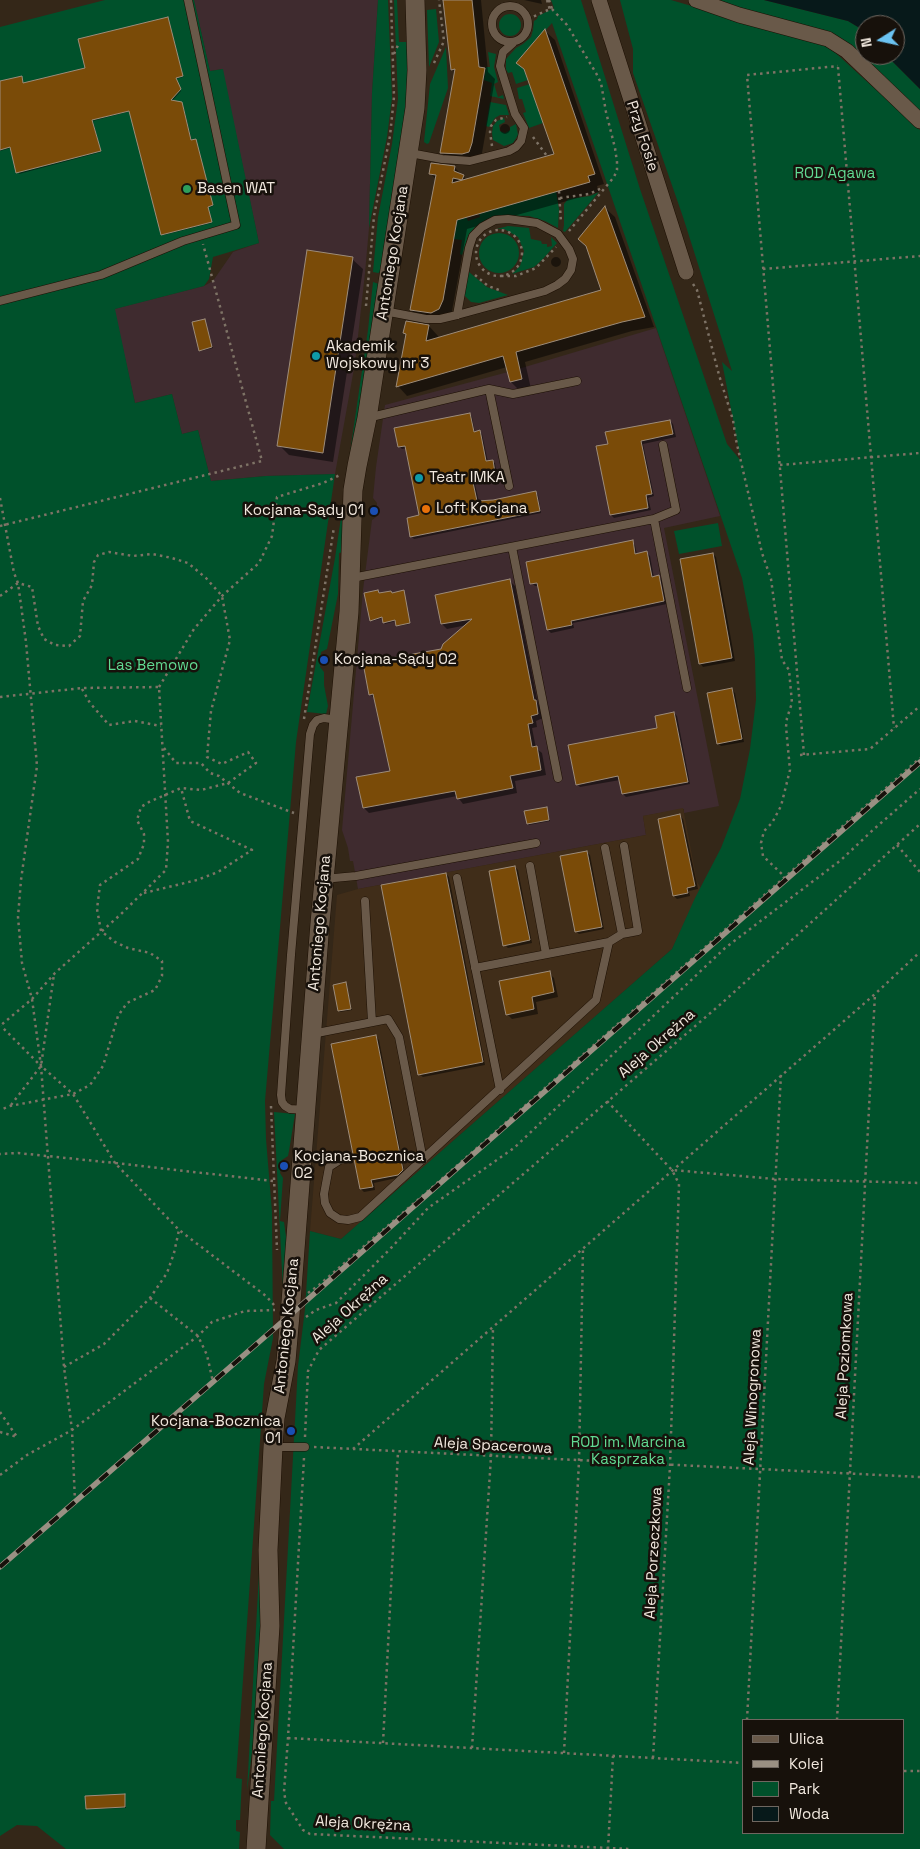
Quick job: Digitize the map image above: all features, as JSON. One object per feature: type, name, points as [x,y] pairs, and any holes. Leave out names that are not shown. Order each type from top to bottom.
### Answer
[{"type":"street","name":"Antoniego Kocjana","points":[[256,1849],[270,1626],[268,1550],[275,1418],[286,1362],[324,877],[351,578],[353,490],[367,418],[375,310],[410,153],[418,70],[415,0]]},
{"type":"street","name":"Przy Fosie","points":[[599,0],[686,272]]},
{"type":"street","points":[[696,0],[739,15],[828,39],[847,50],[920,121]]},
{"type":"lane","points":[[0,301],[101,275],[163,248],[236,226],[188,0]]},
{"type":"lane","points":[[410,153],[442,160],[463,161],[516,147],[521,141],[524,128],[515,114],[502,73],[500,66],[503,52],[501,40],[493,30],[492,24],[493,18],[501,8],[514,6],[525,13],[529,25],[524,37],[513,43],[503,52]]},
{"type":"lane","points":[[501,40],[513,43]]},
{"type":"lane","points":[[375,310],[440,320],[545,291],[565,279],[573,264],[571,253],[558,234],[537,223],[495,220],[482,227],[473,236],[464,266],[457,315]]},
{"type":"lane","points":[[367,418],[489,389],[513,394],[577,381]]},
{"type":"lane","points":[[489,389],[509,486]]},
{"type":"lane","points":[[351,578],[654,519],[676,510],[664,445]]},
{"type":"lane","points":[[654,519],[687,688]]},
{"type":"lane","points":[[512,547],[558,778]]},
{"type":"lane","points":[[306,1110],[285,1106],[281,1095],[291,955],[310,734],[317,720],[324,718],[338,720]]},
{"type":"lane","points":[[324,877],[356,876],[536,843]]},
{"type":"lane","points":[[475,968],[609,942],[622,934],[638,930],[624,846]]},
{"type":"lane","points":[[605,848],[622,934]]},
{"type":"lane","points":[[530,866],[546,954]]},
{"type":"lane","points":[[457,878],[500,1090]]},
{"type":"lane","points":[[366,901],[372,1022]]},
{"type":"lane","points":[[348,1158],[340,1160],[329,1167],[324,1194],[325,1203],[330,1213],[339,1219],[348,1220],[360,1217],[596,1000],[609,942]]},
{"type":"lane","points":[[312,1034],[388,1019],[399,1037],[423,1160]]},
{"type":"lane","points":[[273,1447],[305,1447]]},
{"type":"path","points":[[375,310],[374,216],[390,136],[394,97],[391,0]]},
{"type":"path","points":[[548,0],[550,10],[552,9],[567,25],[601,83],[604,105],[616,148],[617,162],[617,170],[608,183]]},
{"type":"path","points":[[528,19],[548,10]]},
{"type":"path","points":[[393,56],[401,39]]},
{"type":"path","points":[[837,61],[894,728]]},
{"type":"path","points":[[838,66],[746,75],[780,465],[802,755],[870,749],[920,706]]},
{"type":"path","points":[[494,154],[490,126],[501,117],[511,117],[515,114]]},
{"type":"path","points":[[524,133],[530,133],[547,156]]},
{"type":"path","points":[[560,198],[589,194],[604,187]]},
{"type":"path","points":[[558,234],[562,218],[559,191]]},
{"type":"path","points":[[497,230],[516,238],[521,251],[521,258],[514,270],[501,276],[487,273],[482,268],[476,255],[479,242],[484,236],[497,230]]},
{"type":"path","points":[[0,526],[262,461],[201,235]]},
{"type":"path","points":[[763,269],[920,256]]},
{"type":"path","points":[[464,266],[488,286],[520,298]]},
{"type":"path","points":[[686,272],[697,290],[719,375],[726,394],[762,553],[771,579],[782,660],[789,670],[792,703],[786,727],[790,770],[781,806],[772,822],[764,831],[761,843],[763,856],[785,877]]},
{"type":"path","points":[[780,465],[920,453]]},
{"type":"path","points":[[278,1310],[266,1296],[179,1230],[116,1163],[73,1094],[0,1026],[32,999],[54,973],[102,931],[166,870],[168,842],[159,687],[194,629],[222,596],[259,563],[272,536],[277,497],[323,483],[343,473],[342,483]]},
{"type":"path","points":[[0,498],[14,573],[18,583],[26,642],[37,766],[21,880],[18,917],[22,963],[32,999],[41,1066],[64,1367],[72,1430],[75,1502]]},
{"type":"path","points":[[304,721],[336,519]]},
{"type":"path","points":[[0,1110],[10,1106],[73,1094],[90,1085],[103,1066],[118,1016],[127,1003],[155,990],[162,976],[162,961],[150,953],[128,948],[115,942],[102,931],[97,910],[100,885],[138,860],[144,844],[144,834],[137,820],[141,807],[164,794],[181,788],[201,790],[228,783],[256,763],[248,752],[222,764],[206,757],[211,711],[230,640],[222,596],[206,578],[188,563],[152,554],[133,556],[108,552],[98,555],[94,562],[92,585],[83,601],[80,636],[69,646],[55,645],[44,639],[38,626],[32,587],[18,583]]},
{"type":"path","points":[[0,596],[18,583]]},
{"type":"path","points":[[0,696],[82,688],[159,687]]},
{"type":"path","points":[[82,688],[90,703],[109,725],[135,721],[162,726]]},
{"type":"path","points":[[163,747],[176,763],[201,763],[210,773],[219,776],[240,793],[296,813]]},
{"type":"path","points":[[303,1296],[319,1285],[413,1204],[920,758]]},
{"type":"path","points":[[142,894],[197,880],[218,872],[252,850],[190,821],[181,788]]},
{"type":"path","points":[[300,1321],[316,1310],[336,1303],[428,1208],[514,1148],[725,948],[841,860],[874,828],[920,789]]},
{"type":"path","name":"Aleja Okrężna","points":[[630,1849],[310,1834],[304,1830],[286,1803],[284,1792],[308,1371],[319,1350],[729,996],[920,824]]},
{"type":"path","points":[[897,845],[920,872]]},
{"type":"path","points":[[353,1449],[875,994],[920,952]]},
{"type":"path","points":[[10,1106],[41,1066],[54,973]]},
{"type":"path","name":"Aleja Poziomkowa","points":[[837,1719],[875,994]]},
{"type":"path","name":"Aleja Winogronowa","points":[[747,1719],[781,1074]]},
{"type":"path","points":[[272,1100],[273,1181],[278,1252]]},
{"type":"path","points":[[607,1101],[672,1170],[775,1179],[920,1183]]},
{"type":"path","points":[[0,1154],[48,1155],[273,1181]]},
{"type":"path","name":"Aleja Porzeczkowa","points":[[653,1758],[670,1466],[679,1184],[672,1170]]},
{"type":"path","points":[[64,1367],[104,1344],[150,1298],[167,1273],[179,1230]]},
{"type":"path","points":[[564,1753],[579,1462],[583,1248]]},
{"type":"path","points":[[150,1298],[198,1336],[207,1355],[213,1382]]},
{"type":"path","points":[[278,1301],[278,1310]]},
{"type":"path","points":[[0,1475],[27,1454],[72,1430],[198,1336],[212,1322],[245,1311],[278,1310]]},
{"type":"path","points":[[472,1748],[491,1457],[493,1327]]},
{"type":"path","points":[[0,1412],[17,1437],[0,1432]]},
{"type":"path","name":"Aleja Spacerowa","points":[[305,1447],[579,1462],[920,1477]]},
{"type":"path","points":[[383,1743],[398,1452]]},
{"type":"path","points":[[288,1738],[742,1763]]},
{"type":"path","points":[[608,1848],[613,1756]]},
{"type":"path","points":[[905,1771],[920,1771]]},
{"type":"shaded area","points":[[194,0],[378,0],[372,93],[369,228],[365,273],[355,363],[335,474],[266,476],[211,481],[198,430],[182,434],[172,394],[135,403],[114,309],[204,286],[213,281],[233,252],[259,243],[222,69],[210,71]]},
{"type":"shaded area","points":[[656,328],[720,516],[664,528],[719,806],[684,813],[684,809],[643,816],[646,835],[358,889],[353,861],[350,861],[342,830],[363,590],[372,520],[376,517],[377,503],[373,498],[385,405],[508,372]]},
{"type":"shaded area","points":[[683,808],[697,882],[701,888],[672,949],[341,1239],[310,1231],[337,895],[358,889],[646,835],[643,816]]},
{"type":"green space","name":"Las Bemowo","points":[[105,0],[194,0],[210,71],[223,69],[259,243],[213,257],[209,279],[204,286],[115,309],[135,403],[172,394],[182,434],[198,430],[211,481],[266,476],[335,474],[296,742],[265,1101],[272,1212],[273,1338],[264,1384],[236,1778],[242,1779],[240,1820],[236,1820],[236,1831],[240,1832],[239,1849],[66,1849],[37,1826],[17,1825],[0,1836],[0,27]]},
{"type":"green space","points":[[378,0],[388,0],[392,98],[387,137],[369,228],[372,93]]},
{"type":"green space","points":[[394,0],[397,0],[399,42],[408,42],[408,96],[380,272],[378,273],[373,272],[378,217],[392,144],[398,99]]},
{"type":"green space","name":"ROD im. Marcina Kasprzaka","points":[[551,0],[581,0],[640,189],[727,444],[741,461],[722,362],[732,371],[683,217],[633,73],[633,49],[620,0],[671,0],[828,46],[920,130],[920,1849],[284,1849],[270,1835],[271,1801],[274,1801],[298,1366],[305,1309],[310,1231],[341,1239],[672,949],[695,898],[721,848],[740,799],[750,749],[756,700],[755,659],[753,635],[742,578],[552,23],[517,62],[524,69],[528,80],[516,84],[512,72],[508,73],[506,69],[506,59],[516,48],[531,37],[534,21],[538,16],[554,8]]},
{"type":"green space","points":[[701,0],[764,0],[848,21],[855,25],[855,49]]},
{"type":"green space","points":[[436,9],[439,42],[429,67],[427,10]]},
{"type":"green space","points":[[506,14],[514,14],[521,21],[521,29],[514,36],[506,36],[499,29],[499,21]]},
{"type":"green space","points":[[446,47],[448,88],[429,143],[427,144],[424,142],[430,84]]},
{"type":"green space","points":[[488,52],[496,54],[494,67],[498,82],[494,84],[498,97],[503,95],[504,99],[490,96],[492,83],[484,80],[486,67],[490,67]]},
{"type":"green space","points":[[872,65],[896,65],[920,89],[920,113]]},
{"type":"green space","points":[[530,84],[543,123],[529,128],[523,113],[526,112],[522,99],[519,99],[517,88]]},
{"type":"green space","points":[[490,102],[506,105],[509,115],[500,115],[495,118],[489,127],[486,126]]},
{"type":"green space","points":[[504,118],[505,122],[499,125],[500,131],[505,133],[516,124],[518,135],[513,143],[504,146],[493,140],[492,133],[493,126],[497,121]]},
{"type":"green space","points":[[556,191],[559,209],[558,228],[529,216],[500,215],[487,219],[475,227],[468,236],[462,255],[460,254],[462,240],[453,239],[457,220],[466,217],[468,221],[480,217],[479,213]]},
{"type":"green space","points":[[599,192],[565,232],[563,231],[564,204],[568,199],[590,196]]},
{"type":"green space","points":[[508,226],[529,228],[531,239],[547,244],[547,247],[552,246],[551,237],[557,243],[534,267],[512,274],[520,266],[524,251],[518,237],[504,229],[497,229]]},
{"type":"green space","points":[[503,233],[510,236],[516,242],[519,253],[518,261],[510,270],[503,273],[495,273],[488,270],[480,261],[479,249],[482,242],[491,234]]},
{"type":"green space","points":[[469,272],[487,287],[508,295],[479,303],[471,302],[463,291]]},
{"type":"green space","points":[[373,282],[379,284],[359,419],[349,459],[368,330]]},
{"type":"green space","points":[[346,484],[344,552],[339,553],[338,594],[327,649],[321,652],[320,667],[324,672],[324,685],[328,706],[326,714],[307,712],[335,558]]},
{"type":"green space","points":[[718,523],[722,546],[679,554],[674,531]]},
{"type":"green space","points":[[274,1112],[295,1114],[288,1156],[282,1160],[280,1173],[283,1178],[280,1221],[284,1222],[288,1252],[283,1291]]},
{"type":"green space","points":[[260,1555],[262,1623],[257,1714],[247,1791]]},
{"type":"water","points":[[764,0],[920,0],[920,89],[896,65],[905,65],[905,15],[855,15],[855,25],[848,21]]},
{"type":"building","points":[[443,0],[472,0],[479,67],[485,68],[472,143],[469,152],[462,154],[440,153],[455,69],[451,70]]},
{"type":"building","points":[[168,17],[183,76],[176,78],[181,89],[171,100],[182,102],[191,140],[196,139],[213,205],[208,207],[212,222],[161,235],[129,111],[92,120],[101,151],[16,173],[10,147],[0,150],[0,81],[22,76],[23,83],[85,68],[78,39]]},
{"type":"building","points":[[545,29],[595,174],[588,176],[590,182],[457,220],[443,300],[439,309],[431,313],[410,310],[436,175],[429,174],[431,163],[455,166],[454,171],[464,175],[462,180],[453,178],[452,183],[554,154],[524,69],[516,63]]},
{"type":"building","points":[[605,206],[645,317],[516,352],[522,379],[510,382],[503,356],[396,387],[406,334],[403,333],[406,321],[429,325],[426,341],[601,290],[586,246],[578,239]]},
{"type":"building","name":"Akademik Wojskowy nr 3","points":[[307,250],[353,257],[323,453],[277,446]]},
{"type":"building","points":[[205,319],[212,347],[199,351],[192,322]]},
{"type":"building","points":[[470,413],[474,432],[480,430],[486,461],[493,460],[495,473],[472,478],[477,501],[493,500],[536,491],[540,511],[410,537],[407,518],[419,515],[405,446],[398,447],[394,428]]},
{"type":"building","points":[[670,420],[673,434],[641,441],[652,494],[646,495],[648,508],[610,515],[596,446],[608,444],[605,432]]},
{"type":"building","points":[[633,540],[635,554],[647,551],[652,577],[659,575],[664,601],[571,621],[572,625],[547,630],[537,583],[530,584],[526,562]]},
{"type":"building","points":[[713,553],[732,658],[699,664],[680,559]]},
{"type":"building","points":[[510,579],[534,700],[536,700],[538,714],[531,716],[533,723],[528,724],[532,747],[537,746],[541,770],[510,776],[513,788],[457,799],[455,791],[363,808],[356,777],[390,771],[373,694],[369,695],[363,663],[441,649],[443,644],[472,619],[441,624],[435,595]]},
{"type":"building","points":[[378,590],[379,593],[391,591],[392,593],[404,590],[410,623],[396,626],[395,620],[383,623],[382,617],[370,621],[364,593]]},
{"type":"building","points":[[732,688],[742,739],[717,744],[707,693]]},
{"type":"building","points":[[674,712],[688,782],[622,794],[618,776],[576,785],[568,745],[657,728],[655,716]]},
{"type":"building","points":[[547,807],[549,820],[527,824],[524,811]]},
{"type":"building","points":[[680,814],[695,886],[687,888],[688,893],[673,896],[658,819]]},
{"type":"building","points":[[587,851],[602,927],[575,932],[560,856]]},
{"type":"building","points":[[515,866],[530,940],[503,946],[489,871]]},
{"type":"building","points":[[446,873],[483,1062],[418,1075],[381,885]]},
{"type":"building","points":[[550,971],[554,992],[532,997],[534,1009],[506,1015],[499,981]]},
{"type":"building","points":[[346,982],[351,1009],[338,1011],[333,985]]},
{"type":"building","points":[[376,1035],[403,1170],[398,1175],[371,1180],[373,1187],[360,1189],[331,1044]]},
{"type":"building","points":[[125,1794],[125,1807],[86,1809],[85,1796]]},
{"type":"railway","points":[[0,1567],[920,762]]},
{"type":"place","name":"Basen WAT","points":[[187,189]]},
{"type":"place","name":"Akademik Wojskowy nr 3","points":[[316,356]]},
{"type":"place","name":"Teatr IMKA","points":[[419,478]]},
{"type":"place","name":"Loft Kocjana","points":[[426,509]]},
{"type":"place","name":"Kocjana-Sądy 01","points":[[374,511]]},
{"type":"place","name":"Kocjana-Sądy 02","points":[[324,660]]},
{"type":"place","name":"Kocjana-Bocznica 02","points":[[284,1166]]},
{"type":"place","name":"Kocjana-Bocznica 01","points":[[291,1431]]},
{"type":"park label","name":"ROD Agawa","points":[[835,174]]}]
